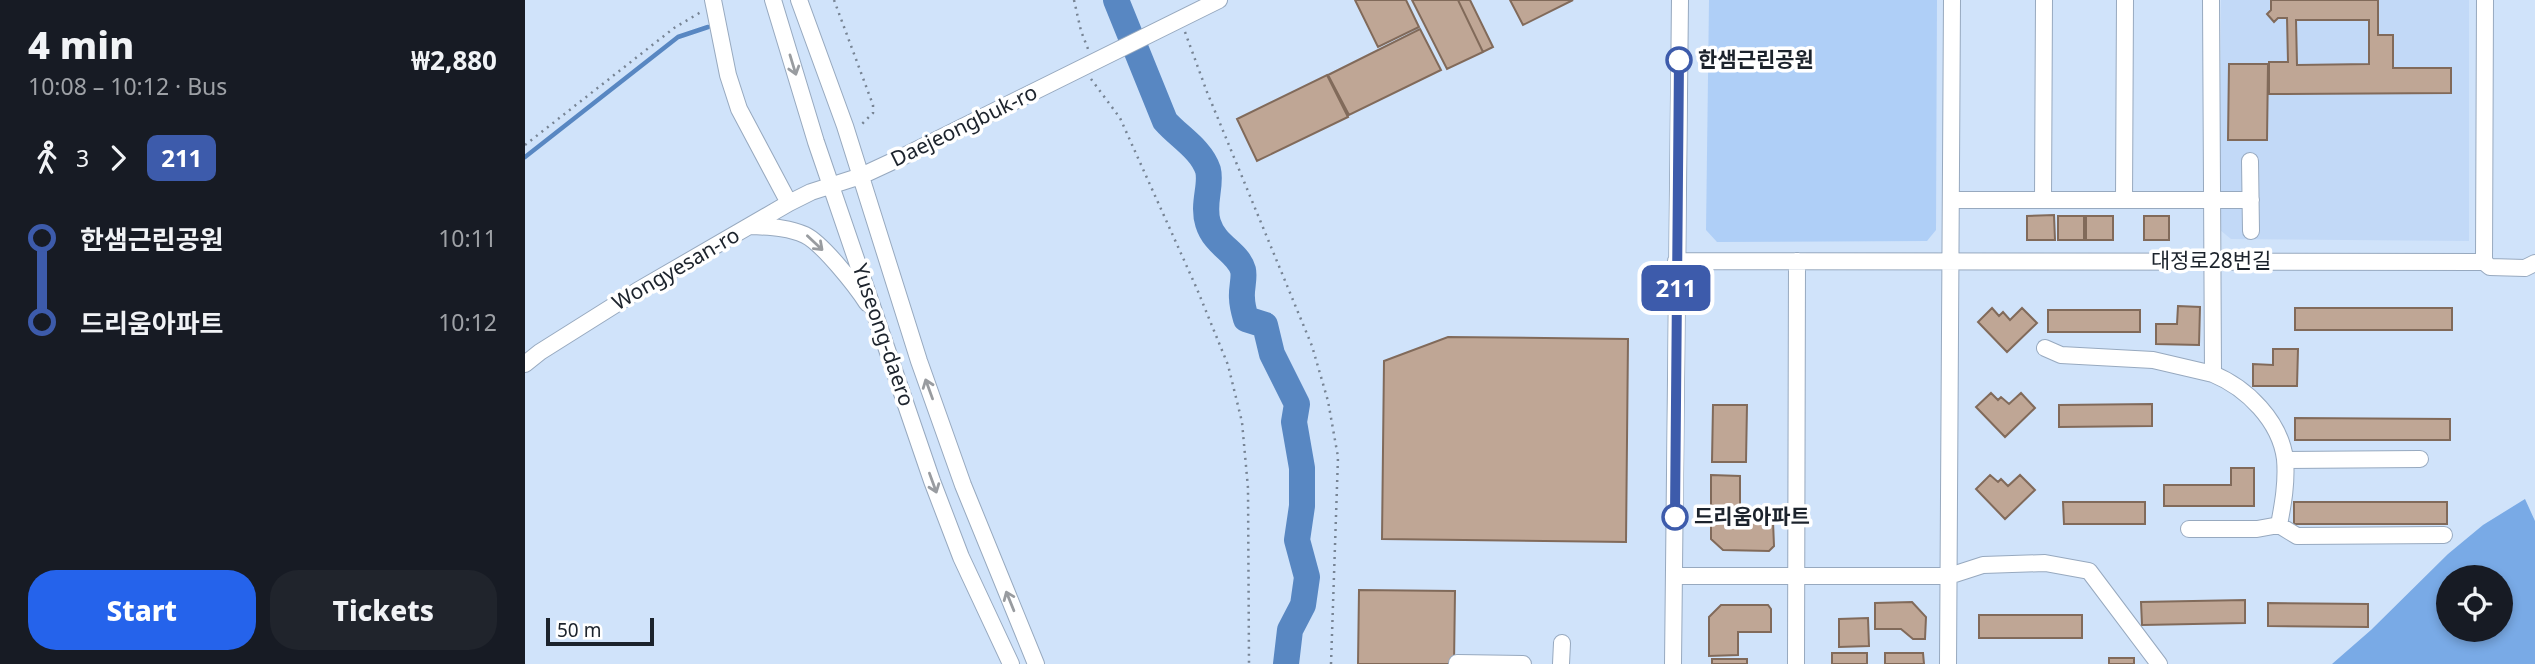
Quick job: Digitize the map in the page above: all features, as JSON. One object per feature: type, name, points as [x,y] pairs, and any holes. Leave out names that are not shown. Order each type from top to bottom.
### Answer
[{"type":"street","name":"Yuseong-daero","points":[[773,0],[816,142],[932,481],[961,557],[1011,664]]},
{"type":"street","name":"Yuseong-daero","points":[[799,0],[861,176],[919,360],[963,485],[1037,664]]},
{"type":"street","points":[[1180,19],[1219,0]]},
{"type":"street","points":[[1673,664],[1680,0]]},
{"type":"street","points":[[1948,664],[1952,0]]},
{"type":"street","points":[[2043,200],[2044,0]]},
{"type":"street","points":[[2124,200],[2125,0]]},
{"type":"street","points":[[2211,0],[2213,373]]},
{"type":"street","points":[[2484,262],[2485,0]]},
{"type":"street","points":[[713,2],[727,75],[739,109],[789,203]]},
{"type":"street","name":"Daejeongbuk-ro","points":[[832,186],[861,176],[1180,19]]},
{"type":"street","points":[[2251,161],[2251,231]]},
{"type":"street","name":"Wongyesan-ro","points":[[525,364],[626,297],[789,203],[811,192],[832,186]]},
{"type":"street","points":[[1951,200],[2251,200]]},
{"type":"street","points":[[751,226],[780,228],[808,236],[857,288],[877,316]]},
{"type":"street","name":"대정로28번길","points":[[1676,261],[2484,262],[2490,267],[2525,268],[2535,263]]},
{"type":"street","points":[[1796,664],[1797,261]]},
{"type":"street","points":[[2045,348],[2061,355],[2153,360],[2213,373],[2241,389],[2267,417],[2278,435],[2285,460],[2286,480],[2279,526]]},
{"type":"street","points":[[2285,460],[2420,459]]},
{"type":"street","points":[[2189,529],[2257,529],[2279,526],[2297,536],[2444,535]]},
{"type":"street","points":[[1674,576],[1949,576],[1983,565],[2045,563],[2089,571],[2159,664]]},
{"type":"street","points":[[1562,643],[1562,664]]},
{"type":"street","points":[[1457,663],[1523,664]]},
{"type":"path","points":[[834,0],[873,105],[873,113],[860,126]]},
{"type":"path","points":[[1074,0],[1081,31],[1093,62]]},
{"type":"path","points":[[525,145],[674,28],[713,2]]},
{"type":"path","points":[[1180,19],[1207,92],[1312,346],[1328,401],[1338,457],[1331,664]]},
{"type":"path","points":[[1097,88],[1120,118],[1228,365],[1242,422],[1248,488],[1248,664]]},
{"type":"shaded area","name":"한샘근린공원","points":[[1709,0],[1937,0],[1936,230],[1927,241],[1717,242],[1706,230]]},
{"type":"shaded area","points":[[2221,0],[2469,0],[2469,241],[2231,239],[2220,230]]},
{"type":"shaded area","points":[[2525,499],[2535,521],[2535,664],[2332,664],[2436,566],[2436,642],[2513,642],[2513,565],[2437,565],[2483,525]]},
{"type":"building","points":[[1355,0],[1406,0],[1419,27],[1378,47]]},
{"type":"building","points":[[1412,0],[1458,0],[1483,52],[1447,69]]},
{"type":"building","points":[[1458,0],[1470,0],[1493,47],[1483,52]]},
{"type":"building","points":[[1510,0],[1573,0],[1523,25]]},
{"type":"building","points":[[2271,0],[2378,0],[2378,35],[2393,35],[2393,68],[2451,68],[2451,93],[2269,94],[2269,62],[2288,62],[2287,18],[2278,18],[2274,22],[2267,14],[2271,10]],"holes":[[[2296,20],[2369,20],[2369,64],[2297,65]]]},
{"type":"building","points":[[1420,29],[1441,70],[1349,115],[1328,75]]},
{"type":"building","points":[[2229,64],[2268,64],[2267,140],[2228,140]]},
{"type":"building","points":[[1327,75],[1348,117],[1257,161],[1237,119]]},
{"type":"building","points":[[2054,215],[2055,240],[2027,240],[2027,216]]},
{"type":"building","points":[[2058,216],[2084,216],[2084,240],[2058,240]]},
{"type":"building","points":[[2086,216],[2113,216],[2113,240],[2086,240]]},
{"type":"building","points":[[2144,216],[2169,216],[2169,240],[2144,240]]},
{"type":"building","points":[[2178,306],[2200,307],[2199,345],[2156,344],[2156,324],[2177,324]]},
{"type":"building","points":[[1992,308],[1999,316],[2003,312],[2010,320],[2022,308],[2037,323],[2007,352],[1978,322]]},
{"type":"building","points":[[2295,308],[2452,308],[2452,330],[2295,330]]},
{"type":"building","points":[[2048,310],[2140,310],[2140,332],[2048,332]]},
{"type":"building","points":[[1448,337],[1628,339],[1626,542],[1382,539],[1384,361]]},
{"type":"building","points":[[2273,349],[2298,349],[2297,386],[2253,386],[2253,364],[2273,365]]},
{"type":"building","points":[[1991,393],[1998,400],[2001,397],[2009,404],[2021,393],[2035,408],[2005,437],[1976,407]]},
{"type":"building","points":[[2152,404],[2152,426],[2059,427],[2059,405]]},
{"type":"building","points":[[1713,405],[1747,405],[1746,462],[1712,462]]},
{"type":"building","points":[[2295,418],[2450,419],[2450,440],[2295,440]]},
{"type":"building","points":[[2231,468],[2254,468],[2254,506],[2164,506],[2164,485],[2231,485]]},
{"type":"building","points":[[1711,475],[1740,476],[1740,521],[1773,521],[1774,546],[1769,551],[1723,550],[1711,539]]},
{"type":"building","points":[[1990,475],[1998,482],[2001,479],[2008,486],[2020,475],[2035,490],[2005,519],[1976,489]]},
{"type":"building","points":[[2063,502],[2145,502],[2145,524],[2064,524]]},
{"type":"building","points":[[2294,502],[2447,502],[2447,524],[2294,524]]},
{"type":"building","points":[[1359,590],[1455,591],[1454,664],[1358,664]]},
{"type":"building","points":[[2245,600],[2245,623],[2142,625],[2141,602]]},
{"type":"building","points":[[1912,602],[1926,617],[1925,639],[1913,639],[1901,629],[1875,629],[1875,603]]},
{"type":"building","points":[[2268,603],[2368,604],[2368,627],[2268,626]]},
{"type":"building","points":[[1721,605],[1768,605],[1771,609],[1771,632],[1738,632],[1738,655],[1709,656],[1709,617]]},
{"type":"building","points":[[1979,615],[2082,615],[2082,638],[1979,638]]},
{"type":"building","points":[[1868,618],[1869,646],[1839,647],[1839,619]]},
{"type":"building","points":[[1832,653],[1867,653],[1867,664],[1832,664]]},
{"type":"building","points":[[1885,653],[1923,653],[1924,664],[1885,664]]},
{"type":"building","points":[[2109,658],[2134,658],[2134,664],[2109,664]]},
{"type":"building","points":[[1712,659],[1747,659],[1747,664],[1712,664]]},
{"type":"waterway","points":[[1116,0],[1165,121],[1195,149],[1205,163],[1209,176],[1206,216],[1211,231],[1236,258],[1243,270],[1242,301],[1246,319],[1265,325],[1272,354],[1297,404],[1294,422],[1302,468],[1302,506],[1297,540],[1307,577],[1303,605],[1290,630],[1286,664]]},
{"type":"waterway","points":[[525,157],[678,37],[708,27]]},
{"type":"bus line","name":"211","points":[[1675,517],[1679,60]]},
{"type":"place","name":"한샘근린공원","points":[[1679,60]]},
{"type":"place","name":"드리움아파트","points":[[1675,517]]}]
